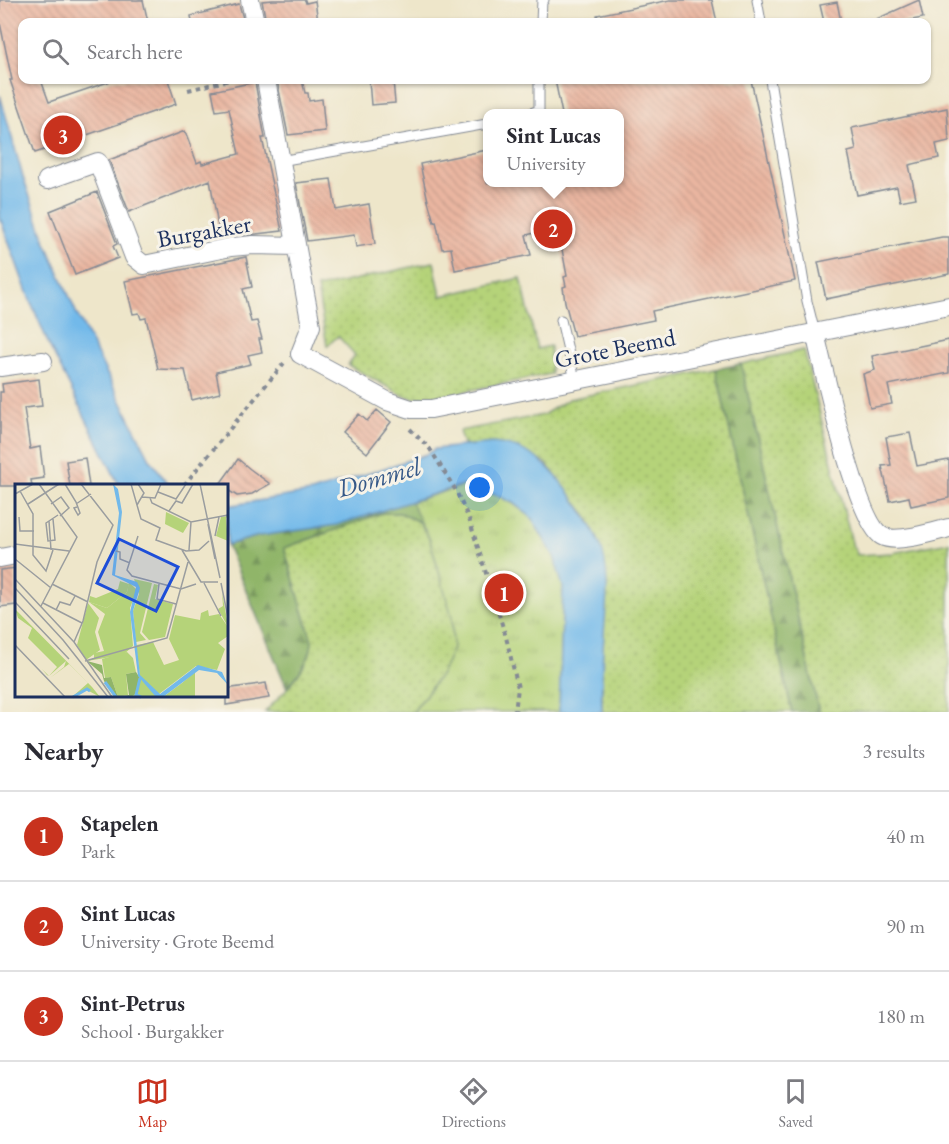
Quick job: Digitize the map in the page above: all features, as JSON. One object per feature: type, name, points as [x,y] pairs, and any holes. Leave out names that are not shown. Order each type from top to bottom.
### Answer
[{"type":"street","points":[[250,0],[254,18]]},
{"type":"street","points":[[267,84],[311,326],[300,354]]},
{"type":"street","name":"Burgakker","points":[[47,180],[98,162],[134,257],[144,265],[253,244],[296,246]]},
{"type":"street","name":"Grote Beemd","points":[[300,354],[380,398],[411,409],[431,409],[949,306]]},
{"type":"street","points":[[815,333],[849,464],[870,523],[876,532],[884,537],[895,539],[949,528]]},
{"type":"street","points":[[0,367],[43,361]]},
{"type":"street","points":[[0,558],[15,555]]},
{"type":"lane","points":[[541,18],[542,0],[544,0]]},
{"type":"lane","points":[[757,0],[760,18]]},
{"type":"lane","points":[[538,109],[539,84]]},
{"type":"lane","points":[[771,84],[807,301],[815,333]]},
{"type":"lane","points":[[280,161],[483,125]]},
{"type":"lane","points":[[561,320],[575,380]]},
{"type":"path","points":[[188,90],[213,84]]},
{"type":"path","points":[[185,484],[286,361],[300,354]]},
{"type":"path","points":[[430,449],[455,489],[469,519],[506,637],[518,688],[515,712]]},
{"type":"green space","points":[[434,262],[441,296],[521,278],[537,349],[550,346],[551,374],[436,397],[414,398],[404,396],[348,365],[355,355],[338,336],[327,346],[317,288]]},
{"type":"green space","points":[[804,350],[853,547],[858,555],[892,553],[949,542],[949,712],[819,712],[741,364]]},
{"type":"green space","points":[[741,364],[819,712],[792,712],[716,369]]},
{"type":"green space","points":[[716,369],[792,712],[602,712],[604,633],[600,545],[587,516],[545,462],[474,445],[463,445],[459,431],[543,415],[569,399]]},
{"type":"green space","points":[[466,485],[496,495],[531,517],[554,556],[563,587],[559,712],[413,712],[442,673],[453,648],[452,617],[430,540],[411,502]]},
{"type":"green space","points":[[450,490],[494,654],[413,712],[442,673],[453,648],[452,617],[430,540],[420,522],[400,513],[382,513],[284,548],[312,641],[307,661],[287,688],[228,547],[228,545],[259,536],[379,510]]},
{"type":"green space","points":[[382,513],[400,513],[420,522],[430,540],[452,617],[453,648],[442,673],[413,712],[265,712],[301,670],[312,641],[284,548]]},
{"type":"water","points":[[0,95],[23,177],[45,240],[76,312],[150,459],[168,484],[118,484],[49,345],[0,218]]},
{"type":"water","name":"Dommel","points":[[493,443],[525,451],[549,469],[579,506],[593,528],[606,566],[602,712],[559,712],[563,587],[554,556],[531,517],[513,503],[496,495],[467,485],[459,486],[337,525],[259,536],[228,545],[228,506],[312,492],[427,454],[435,449]]},
{"type":"building","points":[[0,0],[143,0],[147,18],[18,18],[18,84],[42,84],[49,102],[102,84],[169,84],[176,104],[35,153],[10,80],[12,80],[0,23]]},
{"type":"building","points":[[305,0],[306,3],[315,1],[318,18],[265,18],[262,1]]},
{"type":"building","points":[[670,0],[712,0],[716,18],[597,18],[597,15]]},
{"type":"building","points":[[919,0],[923,18],[879,18]]},
{"type":"building","points":[[837,2],[840,18],[823,18],[820,5]]},
{"type":"building","points":[[239,4],[243,18],[191,18],[191,16]]},
{"type":"building","points":[[255,84],[265,138],[262,138],[282,231],[220,238],[210,180],[129,212],[109,160],[185,131],[197,163],[201,161],[202,164],[239,154],[229,109],[216,111],[212,91]]},
{"type":"building","points":[[278,84],[303,84],[309,101],[322,99],[325,131],[288,135]]},
{"type":"building","points":[[369,84],[393,84],[395,103],[371,105]]},
{"type":"building","points":[[556,84],[752,84],[795,281],[652,311],[654,320],[574,336],[565,302],[563,287],[566,286],[564,277],[567,276],[558,228],[526,235],[531,255],[455,270],[451,248],[442,249],[420,164],[483,151],[483,187],[624,187],[624,109],[561,109]]},
{"type":"building","points":[[947,108],[949,141],[936,144],[939,158],[909,165],[916,198],[900,201],[897,187],[857,195],[848,152],[856,150],[852,128]]},
{"type":"building","points":[[331,179],[336,210],[369,204],[375,244],[356,247],[354,235],[307,241],[296,183]]},
{"type":"building","points":[[97,192],[117,244],[113,246],[118,258],[75,275],[50,211]]},
{"type":"building","points":[[949,237],[949,274],[826,299],[818,262]]},
{"type":"building","points":[[246,257],[252,287],[243,289],[251,322],[257,321],[262,339],[259,339],[262,352],[248,355],[251,364],[216,372],[220,393],[192,400],[185,370],[158,369],[146,318],[141,319],[139,313],[133,314],[125,281]]},
{"type":"building","points":[[949,340],[949,373],[888,385],[892,404],[870,408],[863,374],[875,370],[872,356]]},
{"type":"building","points":[[39,379],[42,406],[24,408],[30,449],[40,447],[44,478],[31,480],[32,484],[0,486],[0,392],[3,392],[2,384]]},
{"type":"building","points":[[377,410],[391,422],[367,453],[343,432],[359,414],[367,421]]},
{"type":"building","points":[[910,433],[917,466],[949,460],[949,498],[911,506],[909,497],[890,501],[882,466],[891,465],[886,437]]},
{"type":"building","points":[[85,458],[89,484],[70,484],[66,461]]},
{"type":"building","points":[[238,459],[270,484],[252,494],[237,496],[228,490],[228,484],[220,484]]},
{"type":"building","points":[[15,568],[15,605],[0,607],[0,570]]},
{"type":"building","points":[[266,683],[269,698],[226,705],[228,689]]},
{"type":"place","name":"Sint-Petrus","points":[[63,135]]},
{"type":"place","name":"Sint Lucas","points":[[553,229]]},
{"type":"place","name":"Stapelen","points":[[504,593]]}]
